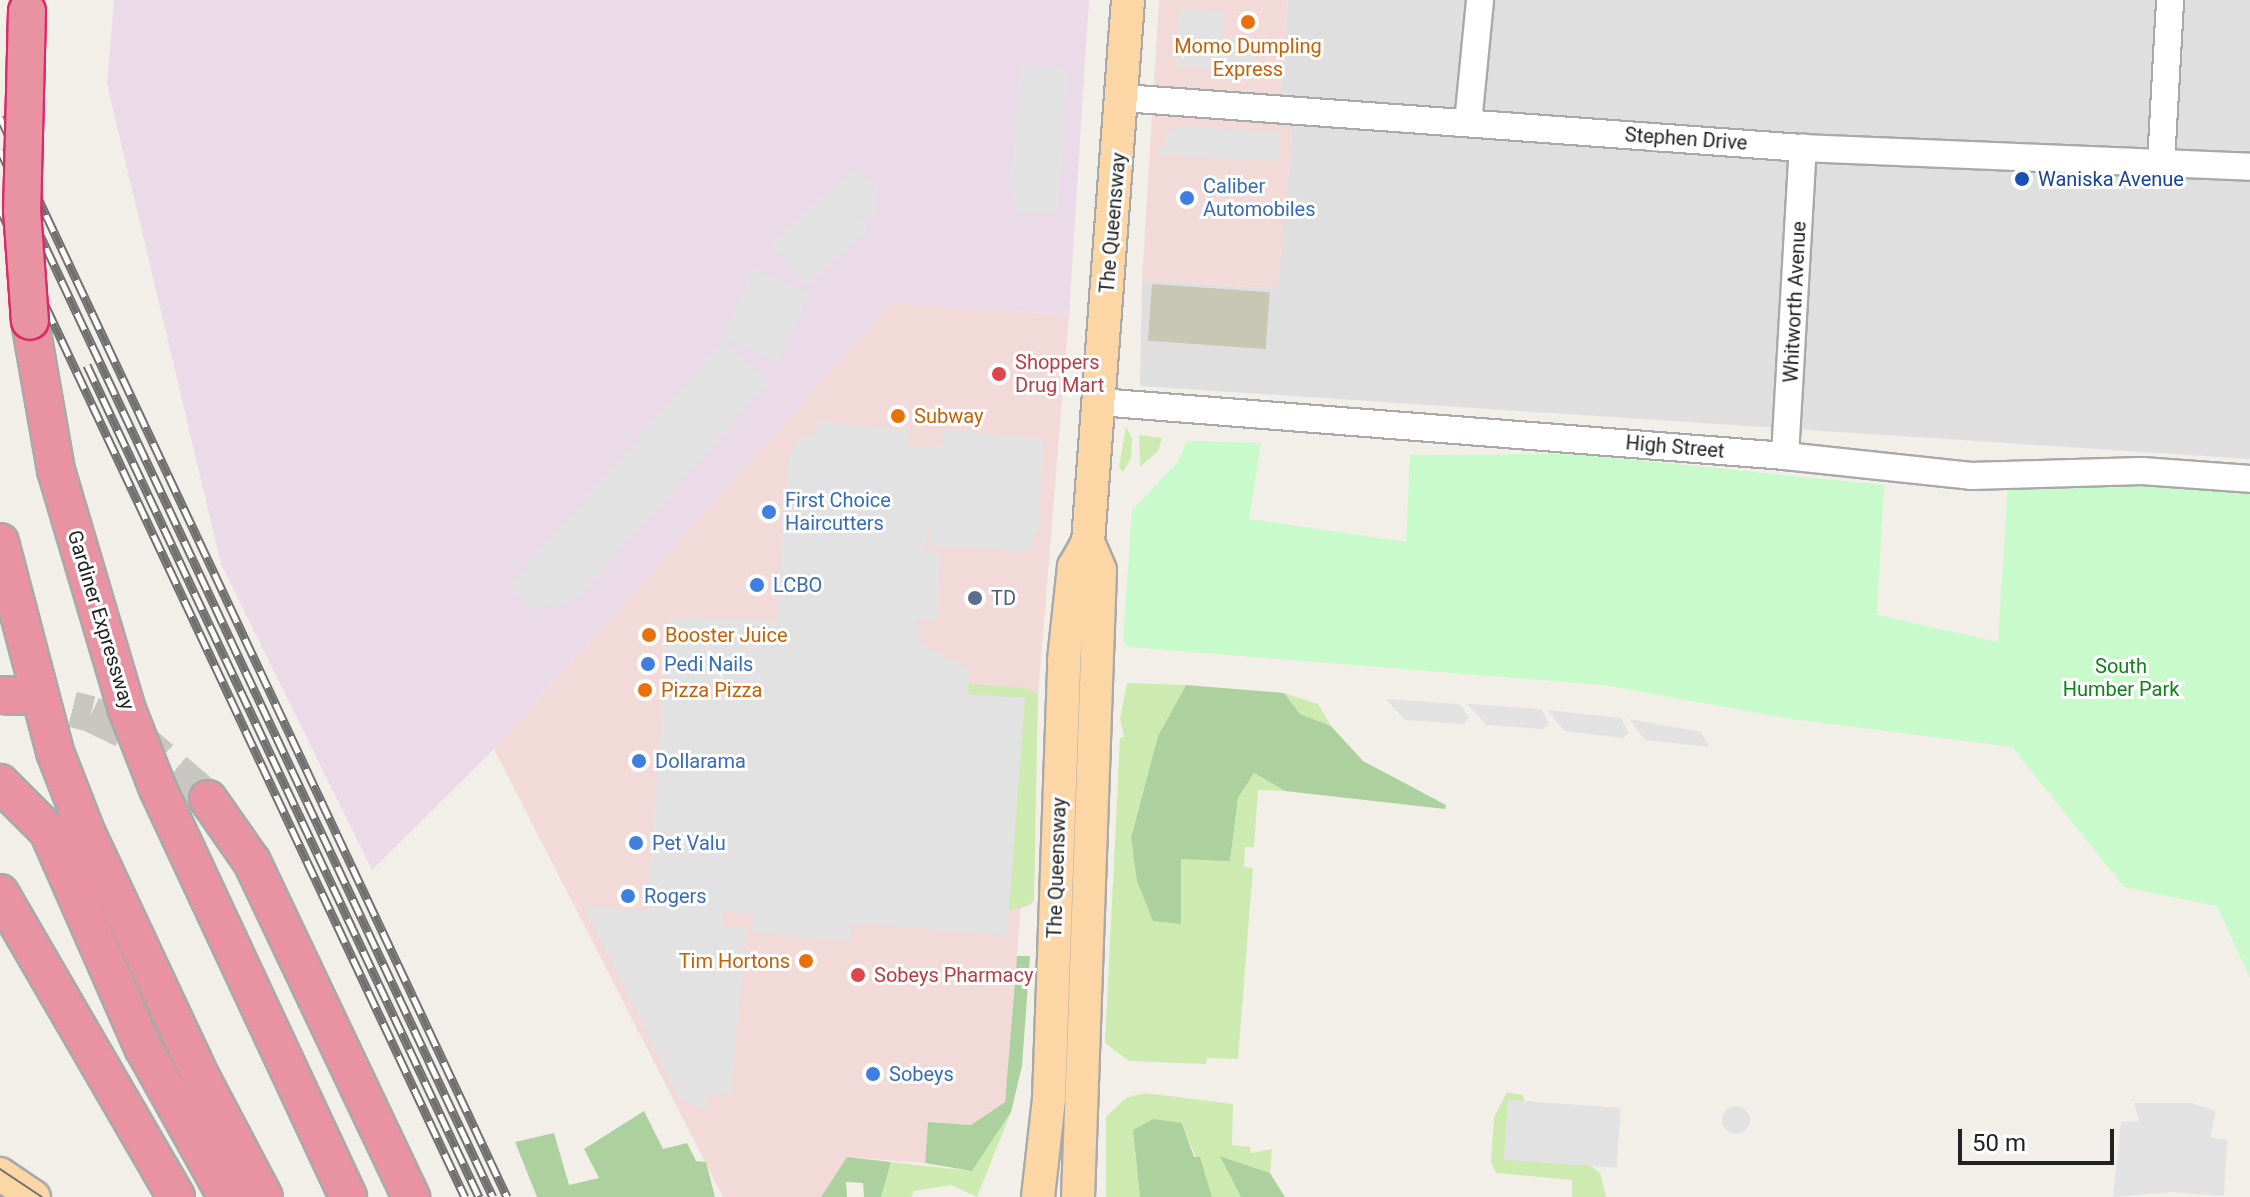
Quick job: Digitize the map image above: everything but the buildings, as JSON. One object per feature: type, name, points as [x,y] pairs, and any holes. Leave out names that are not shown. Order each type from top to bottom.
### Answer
[{"type":"highway","name":"Gardiner Expressway","points":[[27,6],[22,210],[30,321],[56,470],[126,707],[158,789],[348,1197]]},
{"type":"highway","points":[[0,542],[55,752],[87,834],[264,1197]]},
{"type":"highway","points":[[0,783],[48,831],[143,1047],[227,1197]]},
{"type":"highway","points":[[208,799],[252,862],[411,1197]]},
{"type":"highway","points":[[0,893],[176,1197]]},
{"type":"main road","name":"The Queensway","points":[[1038,1197],[1049,1099],[1064,660],[1074,567],[1088,542],[1128,0]]},
{"type":"main road","name":"The Queensway","points":[[1078,1197],[1100,570],[1088,542]]},
{"type":"main road","points":[[0,1174],[34,1197]]},
{"type":"street","points":[[1468,123],[1480,0]]},
{"type":"street","points":[[2161,163],[2170,0]]},
{"type":"street","name":"Stephen Drive","points":[[1123,98],[1803,148],[2250,167]]},
{"type":"street","name":"Whitworth Avenue","points":[[1785,456],[1803,148]]},
{"type":"street","name":"High Street","points":[[1099,402],[1785,456],[1971,476],[2142,471],[2250,479]]},
{"type":"shaded area","points":[[114,0],[1089,0],[1069,315],[891,303],[494,749],[372,870],[221,564],[107,84]]},
{"type":"shaded area","points":[[1159,0],[1288,0],[1281,90],[1292,136],[1278,289],[1142,280]]},
{"type":"shaded area","points":[[1288,0],[2250,0],[2250,459],[1140,386],[1142,280],[1277,289],[1292,136],[1281,90]]},
{"type":"shaded area","points":[[1180,8],[1225,12],[1222,38],[1257,42],[1254,73],[1174,65]]},
{"type":"shaded area","points":[[1021,65],[1067,67],[1058,213],[1016,212],[1010,187]]},
{"type":"shaded area","points":[[1185,126],[1281,133],[1278,161],[1159,155],[1169,130]]},
{"type":"shaded area","points":[[857,165],[877,186],[874,215],[859,217],[869,228],[808,285],[771,245]]},
{"type":"shaded area","points":[[754,269],[809,293],[778,362],[723,338]]},
{"type":"shaded area","points":[[1152,284],[1270,292],[1266,349],[1148,341]]},
{"type":"shaded area","points":[[891,302],[1069,315],[1005,1102],[971,1125],[928,1122],[925,1163],[847,1157],[821,1197],[723,1197],[494,749]]},
{"type":"shaded area","points":[[724,340],[770,382],[579,597],[554,610],[545,602],[537,612],[509,586]]},
{"type":"shaded area","points":[[817,421],[910,430],[909,446],[942,447],[943,429],[1043,439],[1039,532],[1034,533],[1031,552],[930,545],[929,527],[923,549],[940,553],[937,619],[916,619],[921,645],[969,669],[968,695],[1025,697],[1007,936],[852,922],[850,941],[752,932],[753,914],[723,911],[722,927],[746,928],[731,1093],[706,1095],[706,1111],[680,1099],[584,906],[647,911],[669,617],[776,621],[789,457],[798,440],[817,433]]},
{"type":"shaded area","points":[[1386,699],[1460,704],[1469,718],[1462,724],[1405,720]]},
{"type":"shaded area","points":[[1467,704],[1541,709],[1549,723],[1543,729],[1486,725]]},
{"type":"shaded area","points":[[1547,710],[1621,718],[1629,733],[1623,738],[1565,731]]},
{"type":"shaded area","points":[[1629,719],[1701,732],[1709,747],[1645,740]]},
{"type":"shaded area","points":[[1508,1100],[1621,1108],[1617,1168],[1504,1160]]},
{"type":"shaded area","points":[[2134,1103],[2192,1103],[2216,1111],[2210,1137],[2227,1140],[2224,1196],[2171,1192],[2113,1197],[2121,1122],[2139,1121]]},
{"type":"shaded area","points":[[1736,1106],[1746,1110],[1750,1120],[1746,1130],[1736,1134],[1726,1130],[1722,1120],[1726,1110]]},
{"type":"green space","points":[[1126,427],[1132,438],[1131,458],[1123,472],[1119,467]]},
{"type":"green space","points":[[1139,435],[1162,438],[1158,451],[1140,467]]},
{"type":"green space","name":"South Humber Park","points":[[1187,441],[1261,443],[1249,519],[1406,542],[1410,455],[1574,454],[1884,485],[1877,615],[1998,642],[2008,483],[2250,475],[2250,978],[2217,906],[2124,887],[2012,747],[1785,718],[1604,685],[1128,647],[1123,641],[1132,510],[1178,462]]},
{"type":"green space","points":[[873,677],[1026,688],[1038,694],[1034,901],[1028,906],[1001,912],[1000,696],[867,687]]},
{"type":"green space","points":[[1127,683],[1186,685],[1158,736],[1131,836],[1181,924],[1181,858],[1230,860],[1238,798],[1254,773],[1285,791],[1258,790],[1254,847],[1245,847],[1244,867],[1253,868],[1238,1059],[1207,1058],[1206,1064],[1129,1061],[1105,1043],[1120,738],[1124,737],[1120,719]]},
{"type":"green space","points":[[1186,685],[1284,693],[1300,714],[1331,726],[1363,761],[1446,805],[1445,809],[1285,791],[1254,773],[1238,798],[1230,861],[1181,859],[1181,924],[1153,921],[1137,881],[1131,837],[1158,736]]},
{"type":"green space","points":[[1284,693],[1318,704],[1331,726],[1300,714]]},
{"type":"green space","points":[[1017,956],[1030,956],[1022,1066],[1011,1112],[972,1171],[925,1163],[928,1122],[971,1125],[1005,1102]]},
{"type":"green space","points":[[1507,1092],[1523,1095],[1524,1101],[1509,1100],[1600,1173],[1606,1197],[1572,1197],[1572,1180],[1496,1173],[1491,1161],[1494,1117]]},
{"type":"green space","points":[[1145,1093],[1233,1104],[1232,1145],[1250,1147],[1251,1153],[1272,1149],[1270,1173],[1221,1156],[1241,1197],[1212,1197],[1182,1123],[1133,1130],[1140,1197],[1106,1197],[1106,1117],[1126,1098]]},
{"type":"green space","points":[[644,1111],[663,1149],[687,1143],[696,1161],[706,1162],[715,1197],[537,1197],[515,1142],[554,1133],[569,1185],[599,1178],[584,1149]]},
{"type":"green space","points":[[1011,1112],[977,1197],[951,1185],[914,1191],[911,1197],[881,1197],[891,1162],[972,1171]]},
{"type":"green space","points":[[1153,1119],[1182,1123],[1194,1157],[1200,1157],[1212,1197],[1140,1197],[1133,1130]]},
{"type":"green space","points":[[1220,1156],[1270,1173],[1285,1197],[1241,1197]]},
{"type":"green space","points":[[847,1157],[891,1162],[881,1197],[864,1197],[863,1183],[846,1182],[847,1197],[821,1197]]},
{"type":"tunnel","points":[[20,696],[91,714],[134,735],[208,799]]},
{"type":"tram line","points":[[0,1169],[42,1197]]},
{"type":"railway","points":[[0,117],[507,1197]]},
{"type":"railway","points":[[0,150],[493,1197]]},
{"type":"railway","points":[[0,209],[465,1197]]},
{"type":"railway","points":[[87,365],[479,1197]]},
{"type":"place","name":"Momo Dumpling Express","points":[[1248,22]]},
{"type":"place","name":"Waniska Avenue","points":[[2022,179]]},
{"type":"place","name":"Caliber Automobiles","points":[[1187,198]]},
{"type":"place","name":"Shoppers Drug Mart","points":[[999,374]]},
{"type":"place","name":"Subway","points":[[898,416]]},
{"type":"place","name":"First Choice Haircutters","points":[[769,512]]},
{"type":"place","name":"LCBO","points":[[757,585]]},
{"type":"place","name":"TD","points":[[975,598]]},
{"type":"place","name":"Booster Juice","points":[[649,635]]},
{"type":"place","name":"Pedi Nails","points":[[648,664]]},
{"type":"place","name":"Pizza Pizza","points":[[645,690]]},
{"type":"place","name":"Dollarama","points":[[639,761]]},
{"type":"place","name":"Pet Valu","points":[[636,843]]},
{"type":"place","name":"Rogers","points":[[628,896]]},
{"type":"place","name":"Tim Hortons","points":[[806,961]]},
{"type":"place","name":"Sobeys Pharmacy","points":[[858,975]]},
{"type":"place","name":"Sobeys","points":[[873,1074]]}]
